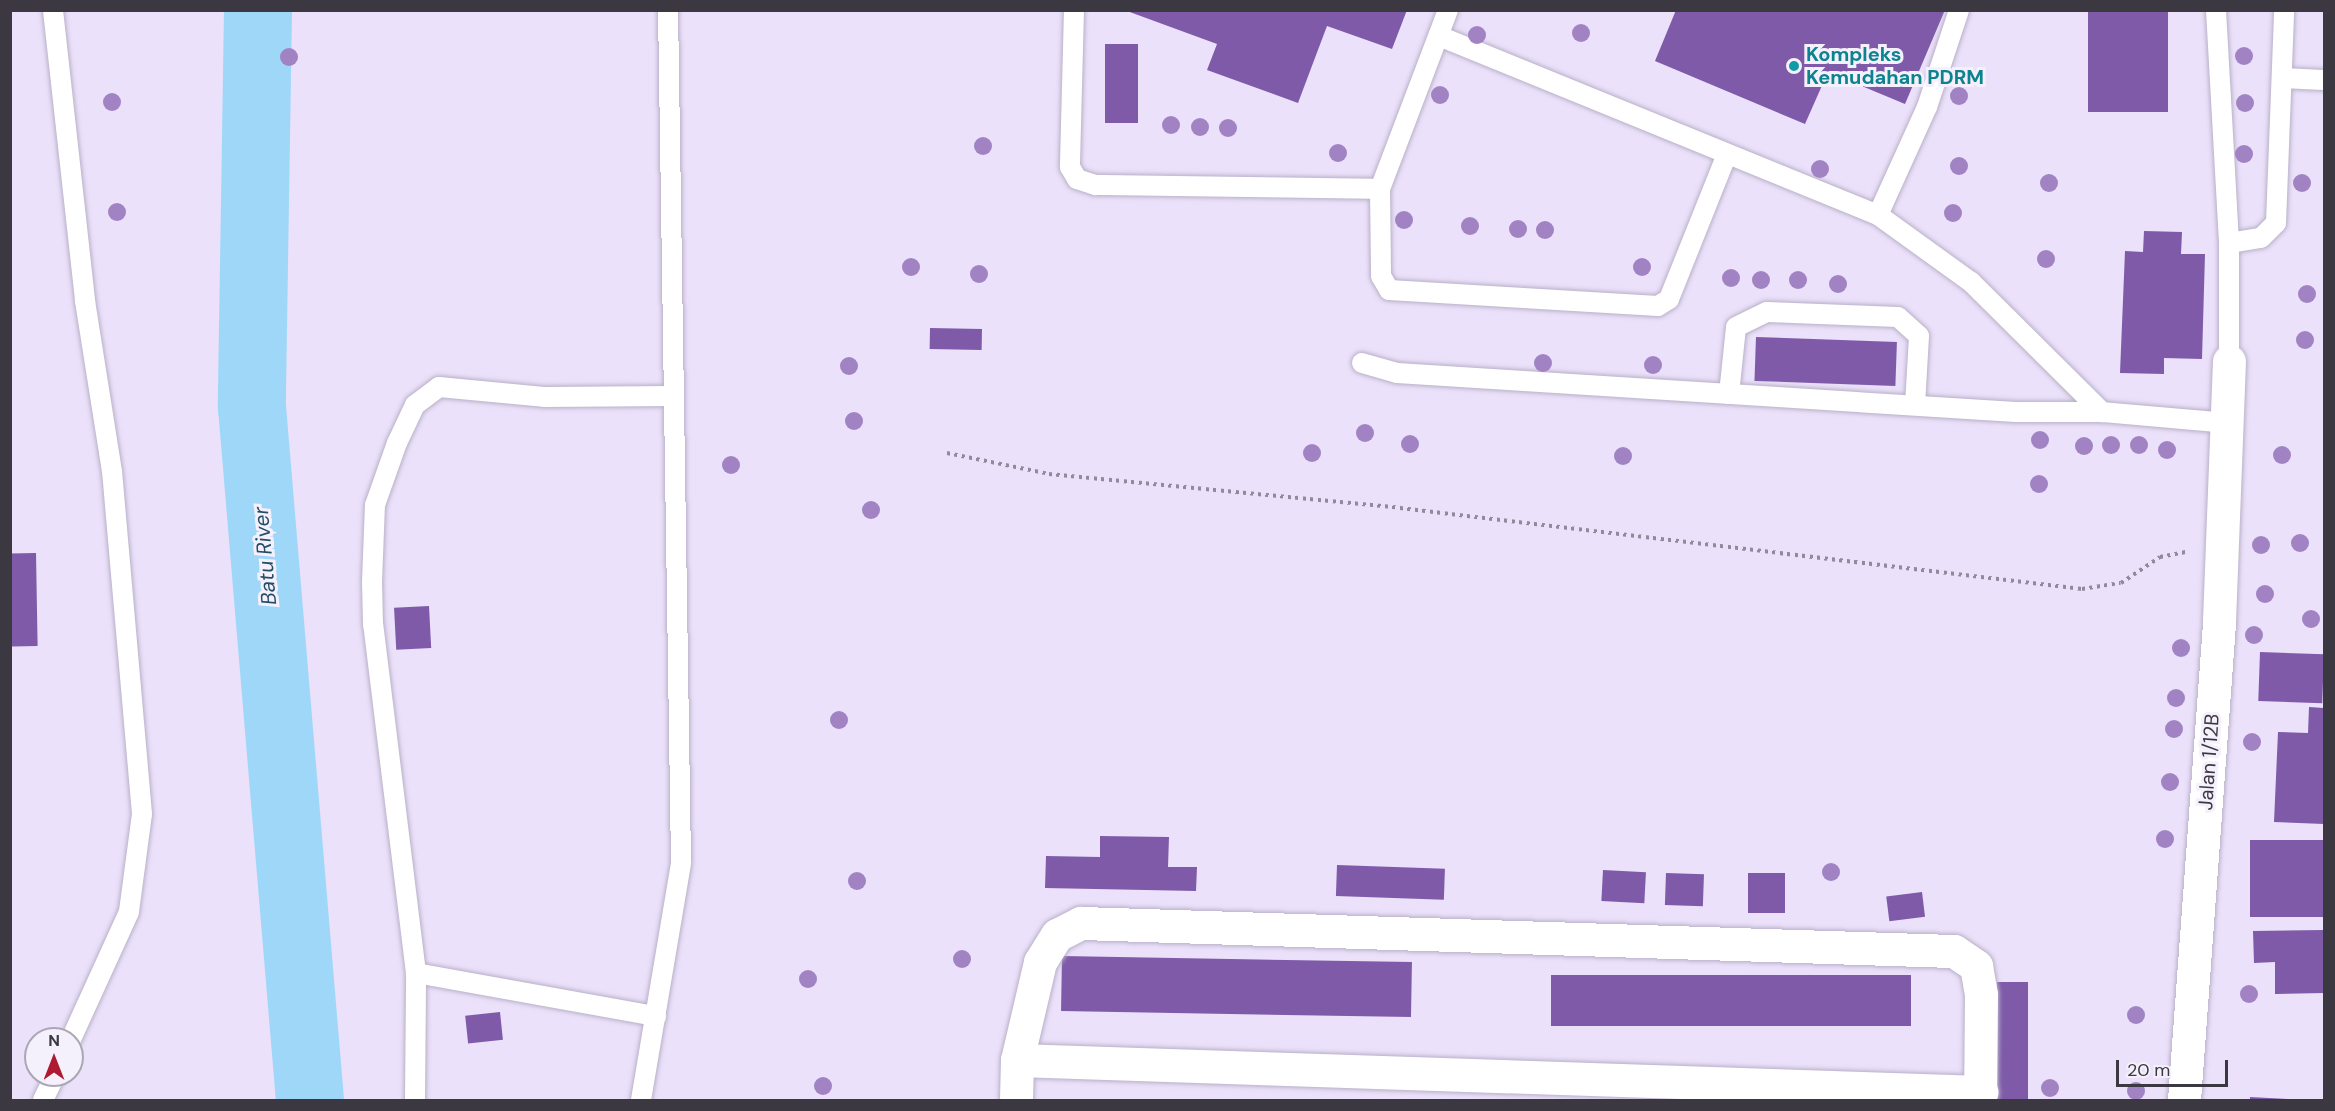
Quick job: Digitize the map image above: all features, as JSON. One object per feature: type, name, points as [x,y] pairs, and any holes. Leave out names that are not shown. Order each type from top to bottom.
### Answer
[{"type":"street","name":"Jalan 1/12B","points":[[2184,1101],[2222,546],[2229,361]]},
{"type":"street","points":[[1016,1101],[1017,1060],[1040,962],[1057,935],[1081,923],[1954,951],[1976,966],[1981,994],[1980,1096],[1017,1060]]},
{"type":"lane","points":[[53,10],[85,301],[112,471],[142,814],[129,912],[76,1027]]},
{"type":"lane","points":[[641,1101],[681,863],[669,10]]},
{"type":"lane","points":[[1074,10],[1070,167],[1077,179],[1096,185],[1380,189]]},
{"type":"lane","points":[[1448,10],[1380,189],[1381,276],[1389,290],[1658,306],[1669,299],[1727,154]]},
{"type":"lane","points":[[1878,215],[1928,106],[1959,10]]},
{"type":"lane","points":[[2216,10],[2229,243],[2229,361]]},
{"type":"lane","points":[[2229,243],[2261,238],[2276,223],[2284,10]]},
{"type":"lane","points":[[1439,36],[1878,215],[1971,282],[2102,412]]},
{"type":"lane","points":[[2282,78],[2325,81]]},
{"type":"lane","points":[[1729,394],[1736,327],[1756,317],[1767,312],[1898,317],[1919,336],[1915,405]]},
{"type":"lane","points":[[1362,363],[1397,373],[1915,405],[2102,412],[2227,423]]},
{"type":"lane","points":[[415,1101],[416,974],[372,582],[375,505],[405,423],[425,394],[439,387],[544,397],[673,396]]},
{"type":"lane","points":[[416,974],[656,1016]]},
{"type":"lane","points":[[43,1101],[49,1087]]},
{"type":"path","points":[[947,453],[1049,474],[1400,508],[2082,589],[2121,583],[2160,557],[2222,546]]},
{"type":"building","points":[[1407,10],[1392,49],[1327,26],[1298,103],[1207,70],[1217,44],[1127,11]]},
{"type":"building","name":"Kompleks Kemudahan PDRM","points":[[1676,10],[1945,10],[1905,104],[1828,72],[1805,124],[1655,61]]},
{"type":"building","points":[[2088,10],[2168,10],[2168,112],[2088,112]]},
{"type":"building","points":[[1105,44],[1138,44],[1138,123],[1105,123]]},
{"type":"building","points":[[2144,231],[2182,232],[2181,254],[2205,254],[2202,359],[2164,358],[2164,374],[2120,373],[2125,251],[2143,252]]},
{"type":"building","points":[[930,328],[982,329],[982,350],[930,349]]},
{"type":"building","points":[[1756,337],[1897,342],[1895,386],[1754,381]]},
{"type":"building","points":[[10,553],[36,553],[38,646],[12,646]]},
{"type":"building","points":[[429,606],[431,648],[396,650],[394,608]]},
{"type":"building","points":[[2260,652],[2324,654],[2322,703],[2258,701]]},
{"type":"building","points":[[2309,707],[2324,708],[2324,824],[2274,822],[2278,732],[2308,733]]},
{"type":"building","points":[[1100,836],[1169,837],[1168,867],[1197,867],[1196,891],[1045,888],[1046,856],[1100,857]]},
{"type":"building","points":[[2250,840],[2324,840],[2324,917],[2250,917]]},
{"type":"building","points":[[1337,865],[1445,869],[1444,900],[1336,896]]},
{"type":"building","points":[[1603,870],[1646,872],[1644,903],[1601,901]]},
{"type":"building","points":[[1666,873],[1704,874],[1703,906],[1665,905]]},
{"type":"building","points":[[1748,873],[1785,873],[1785,913],[1748,913]]},
{"type":"building","points":[[1922,892],[1925,917],[1889,921],[1886,896]]},
{"type":"building","points":[[2324,930],[2324,993],[2275,994],[2275,962],[2254,963],[2253,931]]},
{"type":"building","points":[[1062,956],[1412,962],[1411,1017],[1061,1011]]},
{"type":"building","points":[[1551,975],[1911,975],[1911,1026],[1551,1026]]},
{"type":"building","points":[[1997,982],[2028,982],[2028,1100],[1997,1100]]},
{"type":"building","points":[[500,1012],[503,1040],[468,1044],[465,1016]]},
{"type":"building","points":[[2250,1097],[2288,1099],[2288,1100],[2250,1100]]},
{"type":"waterway","name":"Batu River","points":[[258,10],[252,407],[310,1100]]},
{"type":"place","name":"Kompleks Kemudahan PDRM","points":[[1794,66]]}]
